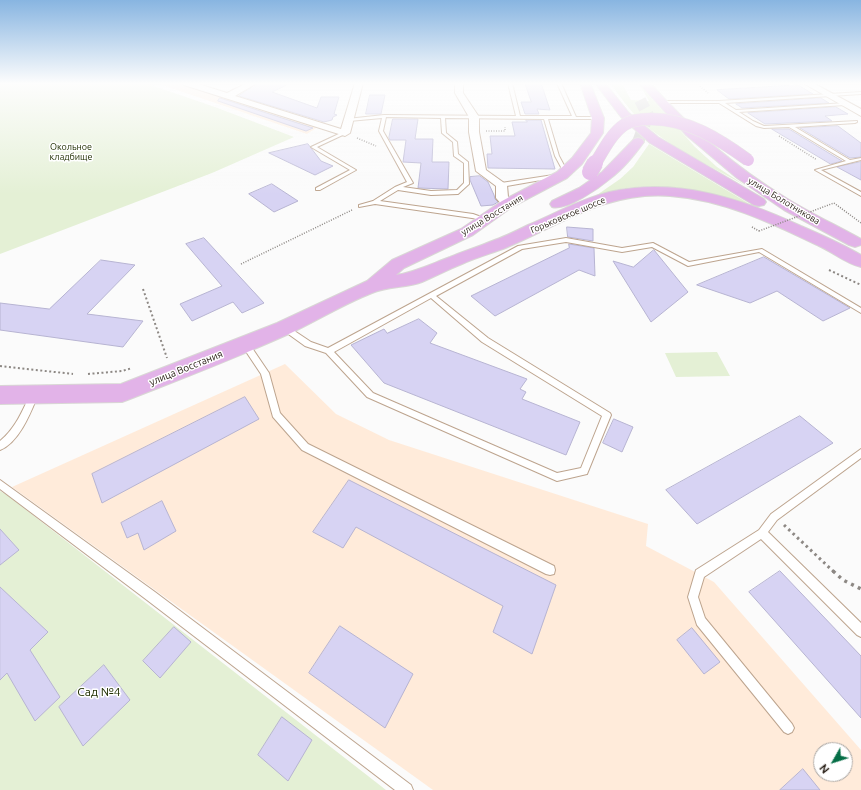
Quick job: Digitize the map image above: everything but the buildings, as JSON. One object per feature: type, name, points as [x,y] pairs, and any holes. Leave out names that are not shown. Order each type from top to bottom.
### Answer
[{"type":"main road","name":"улица Восстания","points":[[0,395],[122,393],[284,328],[378,282],[398,264],[467,232],[507,204],[562,175],[577,161],[597,133],[598,120]]},
{"type":"main road","points":[[631,120],[654,140],[839,250]]},
{"type":"main road","points":[[467,232],[486,225],[551,194],[590,172],[612,138],[623,125],[639,120]]},
{"type":"main road","points":[[667,120],[702,130],[718,139],[760,170]]},
{"type":"main road","name":"улица Болотникова","points":[[678,120],[702,143],[741,175],[780,201],[861,244]]},
{"type":"main road","points":[[456,260],[488,238],[584,191],[607,175],[638,142]]},
{"type":"main road","points":[[786,188],[861,244]]},
{"type":"main road","name":"Горьковское шоссе","points":[[456,260],[498,245],[572,211],[611,196],[640,192],[668,192],[695,194],[726,201],[759,212],[861,262]]},
{"type":"main road","name":"улица Восстания","points":[[361,291],[386,282],[415,278],[456,260]]},
{"type":"street","points":[[305,120],[345,133],[349,120]]},
{"type":"street","points":[[474,120],[474,132],[481,171],[502,185],[502,198],[507,204]]},
{"type":"lane","points":[[361,206],[375,202],[397,188],[410,183],[381,131],[383,120]]},
{"type":"lane","points":[[397,188],[431,193],[458,192],[467,183],[466,162],[456,155],[455,142],[444,133],[443,120]]},
{"type":"lane","points":[[502,185],[562,175],[564,169],[557,156],[547,120]]},
{"type":"lane","points":[[747,120],[755,125],[764,126],[835,120]]},
{"type":"lane","points":[[789,125],[850,162]]},
{"type":"lane","points":[[318,189],[354,170],[313,148],[345,133]]},
{"type":"lane","points":[[861,159],[817,170],[861,194]]},
{"type":"lane","points":[[851,188],[861,186]]},
{"type":"lane","points":[[375,202],[473,216],[484,220]]},
{"type":"lane","points":[[329,351],[520,247],[566,240],[622,250],[654,246],[688,264],[760,250],[861,311]]},
{"type":"lane","points":[[284,328],[308,344],[329,351],[370,395],[557,477],[584,471],[607,415],[485,340],[431,295]]},
{"type":"lane","points":[[246,344],[265,373],[276,415],[305,447],[550,570]]},
{"type":"lane","points":[[0,446],[10,439],[24,419],[34,395]]},
{"type":"lane","points":[[788,728],[701,621],[693,597],[700,574],[762,533],[774,517],[861,453]]},
{"type":"lane","points":[[0,484],[151,596],[406,790]]},
{"type":"lane","points":[[762,533],[861,631]]},
{"type":"path","points":[[474,132],[505,131],[505,122]]},
{"type":"path","points":[[764,126],[828,167]]},
{"type":"path","points":[[345,133],[393,152]]},
{"type":"path","points":[[759,231],[834,203],[861,222]]},
{"type":"path","points":[[241,264],[361,206]]},
{"type":"path","points":[[829,270],[861,285]]},
{"type":"path","points":[[143,289],[167,359],[174,356]]},
{"type":"path","points":[[0,366],[78,375]]},
{"type":"path","points":[[85,374],[122,371],[137,367]]},
{"type":"path","points":[[774,517],[843,580],[861,589]]},
{"type":"shaded area","points":[[265,120],[305,120],[321,125],[307,134]]},
{"type":"shaded area","points":[[285,364],[336,414],[389,440],[648,524],[646,546],[714,582],[861,750],[861,790],[433,790],[12,487]]},
{"type":"green space","name":"Окольное кладбище","points":[[0,120],[249,120],[294,137],[212,173],[0,254]]},
{"type":"green space","points":[[640,120],[671,120],[695,147],[717,167],[746,186],[685,152]]},
{"type":"green space","points":[[649,144],[753,206],[704,192],[654,186],[620,189],[594,197],[620,179],[633,167]]},
{"type":"green space","points":[[717,352],[730,376],[676,377],[665,353]]},
{"type":"green space","name":"Сад №4","points":[[0,491],[7,495],[386,790],[0,790]]},
{"type":"tunnel","points":[[638,142],[646,120]]}]
